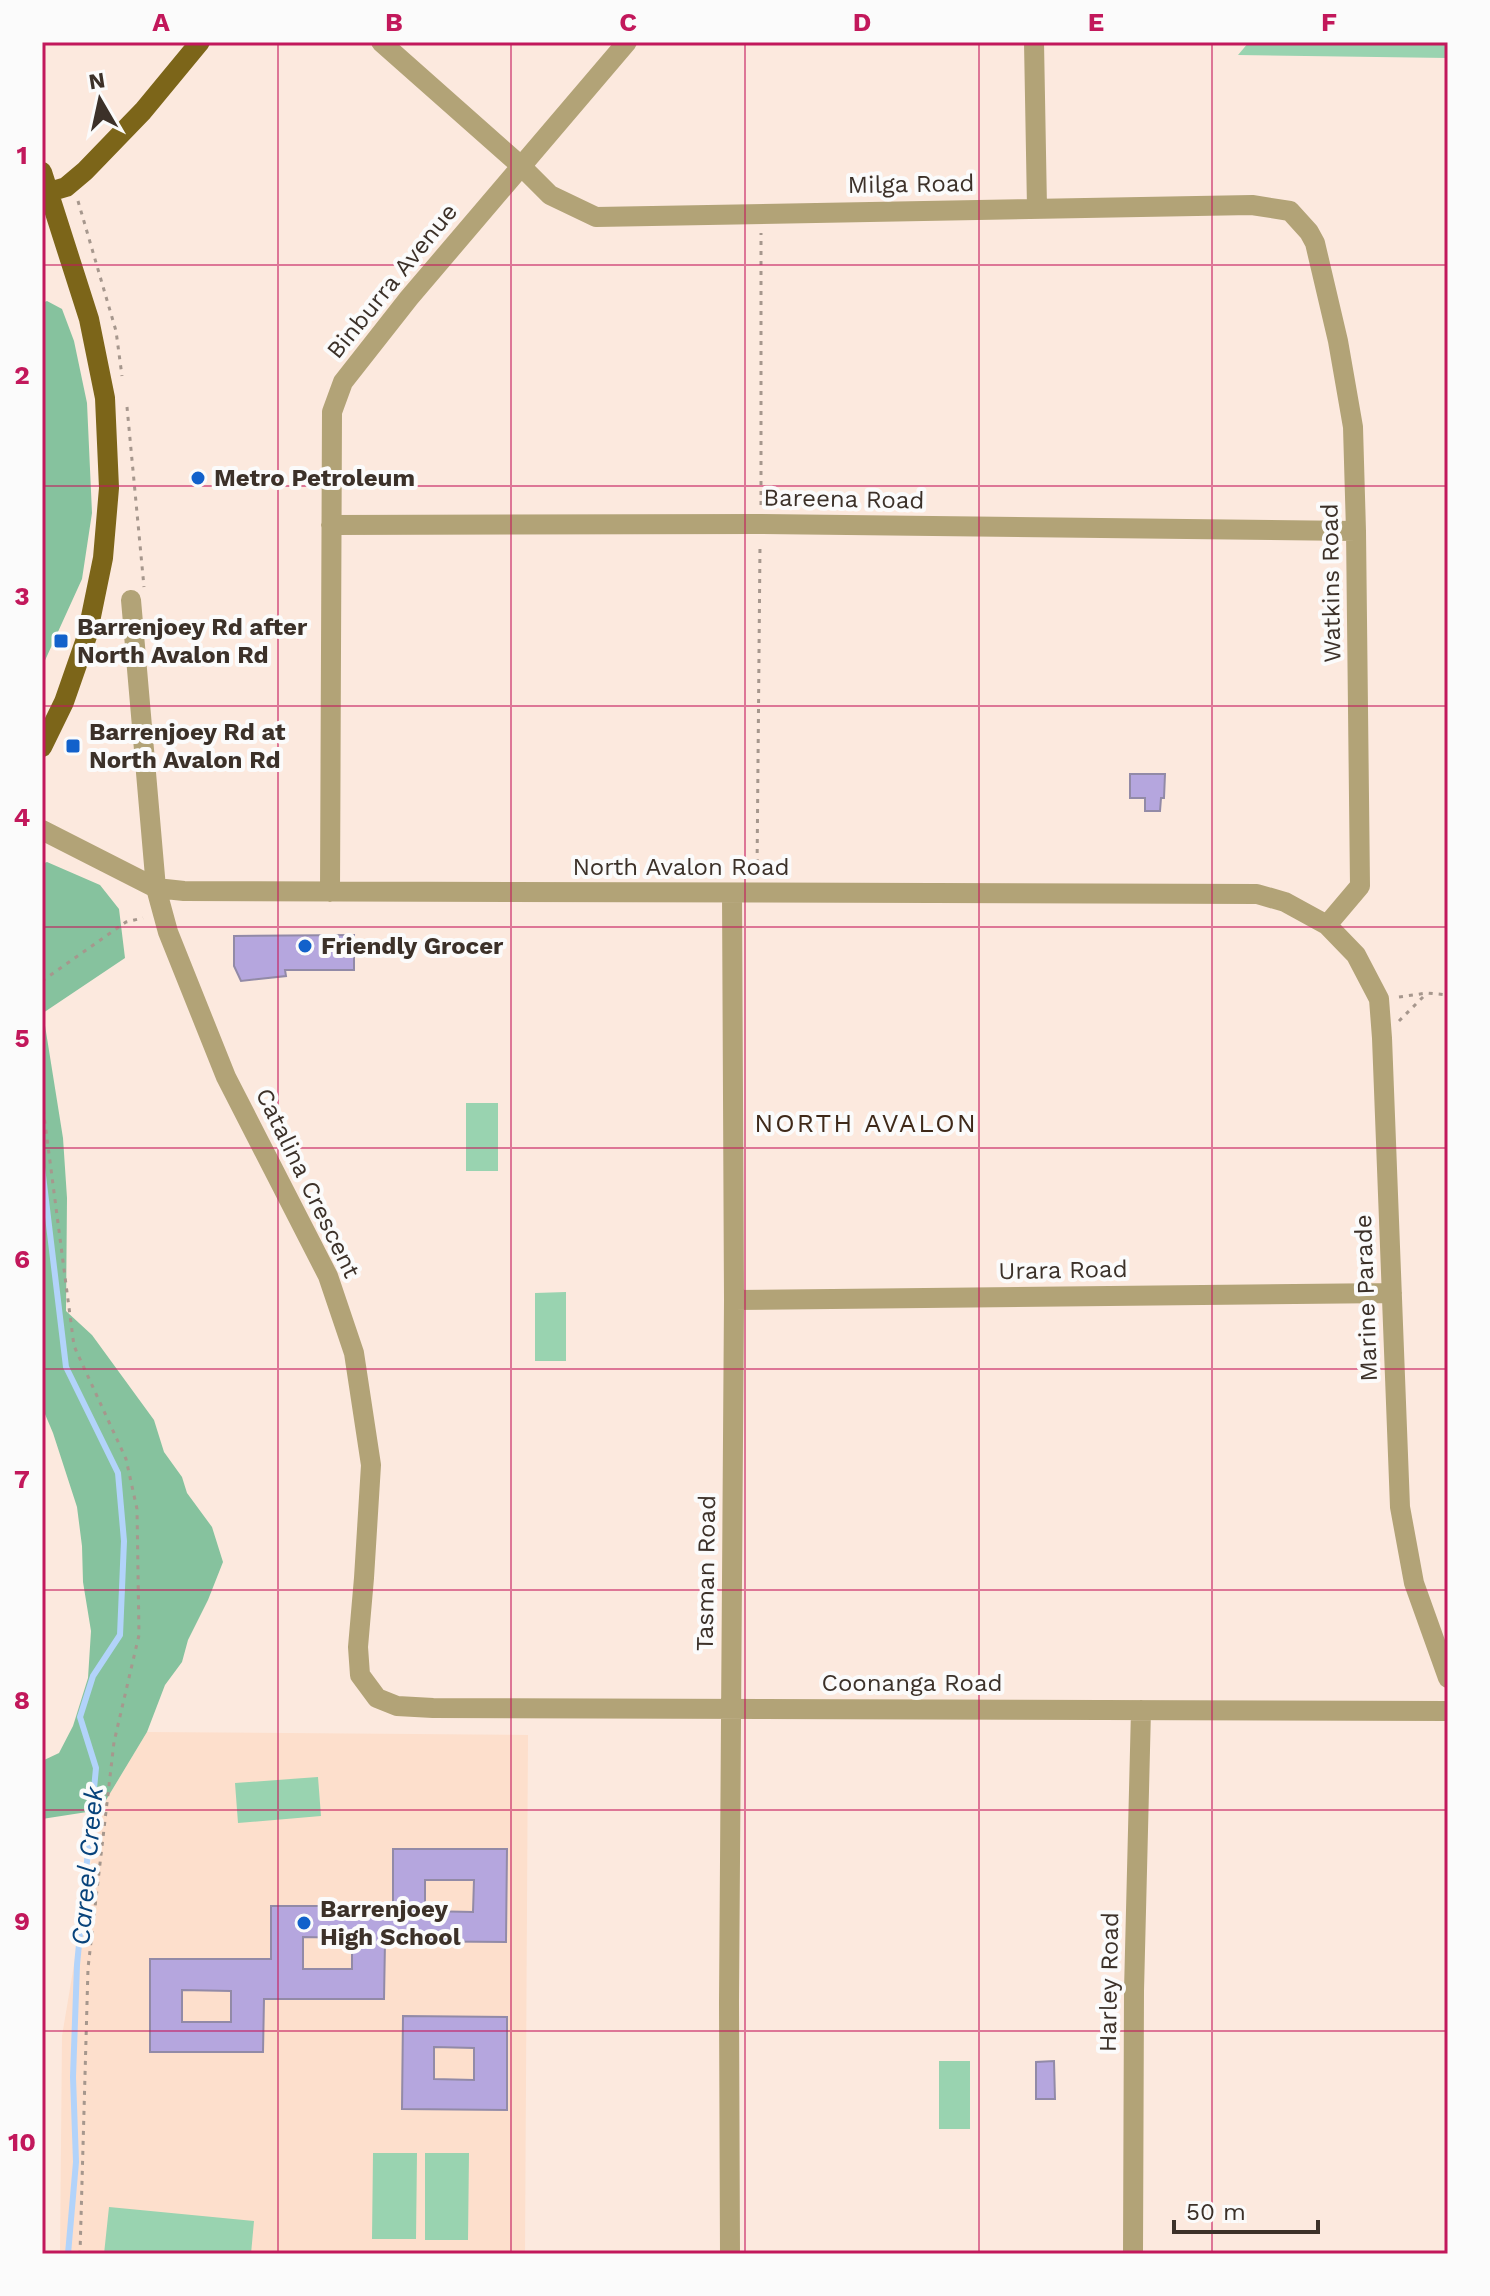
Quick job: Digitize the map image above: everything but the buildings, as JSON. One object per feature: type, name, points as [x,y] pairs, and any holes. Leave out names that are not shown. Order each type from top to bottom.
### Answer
[{"type":"main road","points":[[49,192],[72,182],[143,111],[200,42]]},
{"type":"main road","points":[[42,172],[89,319],[105,398],[109,488],[103,558],[87,636],[64,702],[42,747]]},
{"type":"street","name":"Milga Road","points":[[381,42],[550,195],[596,217],[1252,205],[1290,211],[1309,232]]},
{"type":"street","name":"Binburra Avenue","points":[[330,892],[332,412],[343,382],[409,298],[627,42]]},
{"type":"street","points":[[1034,42],[1037,208]]},
{"type":"street","name":"Watkins Road","points":[[1309,232],[1322,268],[1353,427],[1356,531],[1360,886],[1327,925]]},
{"type":"street","name":"Bareena Road","points":[[331,525],[761,524],[1356,531]]},
{"type":"street","name":"Catalina Crescent","points":[[137,594],[156,888],[162,913],[226,1077],[328,1276],[354,1353],[371,1465],[358,1647],[360,1675],[377,1698]]},
{"type":"street","name":"North Avalon Road","points":[[42,830],[156,888],[184,891],[1257,894],[1285,902],[1327,925]]},
{"type":"street","name":"Tasman Road","points":[[730,2254],[734,1300],[732,893]]},
{"type":"street","name":"Marine Parade","points":[[1327,925],[1356,955],[1379,999],[1400,1507],[1414,1583],[1448,1678]]},
{"type":"street","name":"Urara Road","points":[[734,1300],[1392,1293]]},
{"type":"street","name":"Coonanga Road","points":[[377,1698],[397,1706],[433,1708],[1448,1711]]},
{"type":"street","name":"Harley Road","points":[[1133,2254],[1134,1991],[1141,1710]]},
{"type":"path","points":[[72,182],[116,331],[124,386]]},
{"type":"path","points":[[757,893],[761,214]]},
{"type":"path","points":[[126,400],[137,594]]},
{"type":"path","points":[[42,981],[126,922],[162,913]]},
{"type":"path","points":[[1379,999],[1427,993],[1448,995]]},
{"type":"path","points":[[1382,1038],[1427,993]]},
{"type":"path","points":[[42,1100],[74,1346],[126,1459],[137,1509],[139,1635],[114,1742],[88,1968],[80,2254]]},
{"type":"shaded area","name":"Barrenjoey High School","points":[[147,1732],[528,1735],[525,2254],[60,2254],[62,2036],[100,1810]]},
{"type":"green space","points":[[1249,42],[1448,42],[1448,58],[1238,55]]},
{"type":"green space","points":[[47,301],[62,309],[74,341],[87,403],[92,513],[82,579],[42,667],[42,303]]},
{"type":"green space","points":[[47,862],[100,885],[119,909],[125,958],[43,1013],[63,1138],[67,1198],[66,1311],[92,1335],[154,1420],[164,1452],[182,1477],[187,1493],[212,1527],[223,1562],[188,1640],[182,1662],[165,1685],[147,1732],[100,1810],[42,1819],[42,1761],[59,1753],[73,1726],[88,1678],[91,1631],[83,1582],[77,1507],[42,1407],[42,864]]},
{"type":"green space","points":[[466,1103],[498,1103],[498,1171],[466,1171]]},
{"type":"green space","points":[[566,1292],[566,1361],[535,1361],[535,1293]]},
{"type":"green space","points":[[318,1777],[321,1816],[238,1823],[235,1783]]},
{"type":"green space","points":[[939,2061],[970,2061],[970,2129],[939,2129]]},
{"type":"green space","points":[[373,2153],[417,2153],[416,2239],[372,2239]]},
{"type":"green space","points":[[425,2153],[469,2153],[468,2240],[425,2240]]},
{"type":"green space","points":[[109,2207],[254,2221],[251,2254],[104,2254]]},
{"type":"waterway","name":"Careel Creek","points":[[42,1167],[66,1367],[118,1473],[124,1541],[120,1635],[93,1676],[80,1717],[96,1768],[77,1965],[73,2077],[76,2162],[68,2254]]},
{"type":"place","name":"Metro Petroleum","points":[[198,478]]},
{"type":"place","name":"Barrenjoey Rd after North Avalon Rd","points":[[61,641]]},
{"type":"place","name":"Barrenjoey Rd at North Avalon Rd","points":[[73,746]]},
{"type":"place","name":"Friendly Grocer","points":[[305,946]]},
{"type":"place","name":"Barrenjoey High School","points":[[304,1923]]},
{"type":"district","name":"NORTH AVALON","points":[[866,1123]]}]
